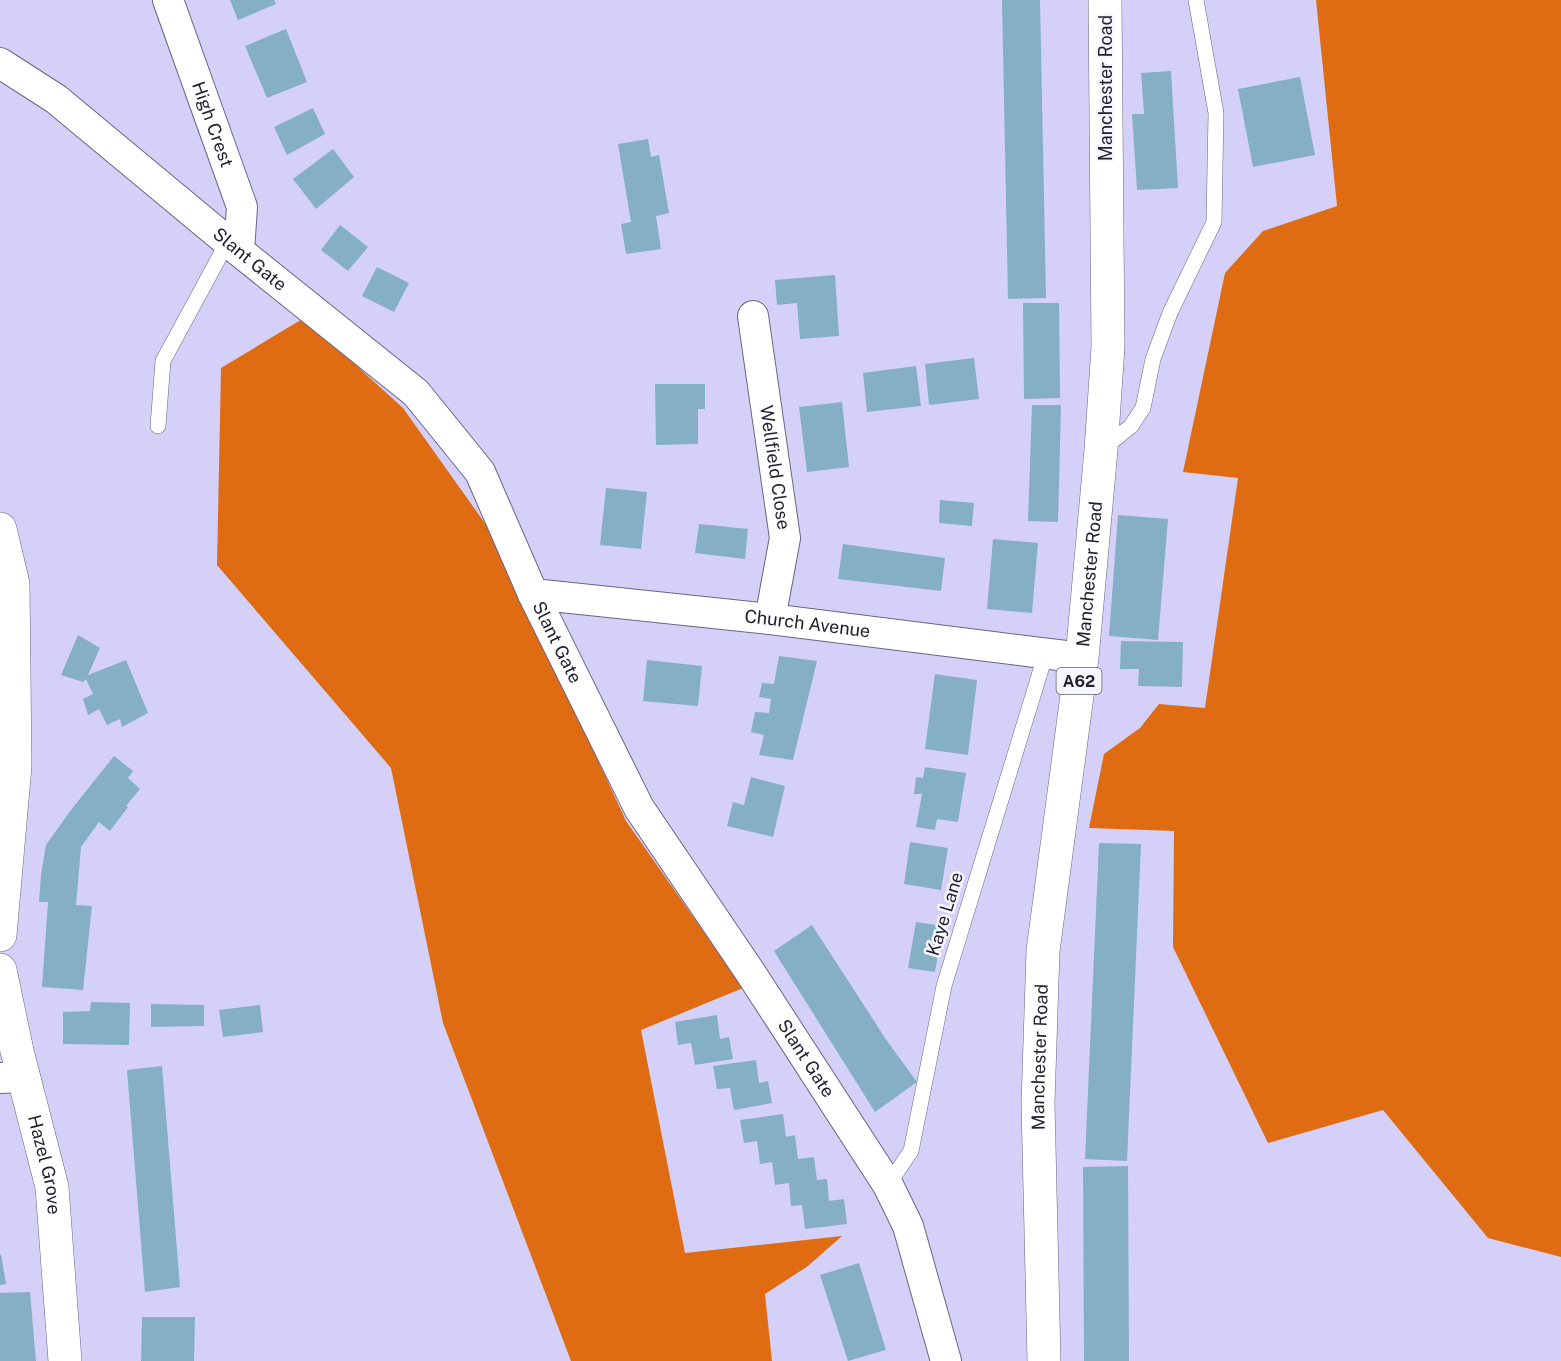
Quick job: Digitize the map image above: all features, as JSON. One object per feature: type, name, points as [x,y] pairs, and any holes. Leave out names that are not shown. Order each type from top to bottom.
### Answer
[{"type":"main road","name":"Manchester Road","points":[[1044,1361],[1038,1103],[1043,951],[1082,658],[1108,346],[1105,0]]},
{"type":"main road","points":[[0,529],[13,584],[15,766],[0,935]]},
{"type":"main road","name":"Hazel Grove","points":[[0,970],[17,1051],[12,1078],[52,1187],[65,1361]]},
{"type":"street","name":"High Crest","points":[[168,0],[242,207],[234,246]]},
{"type":"street","name":"Slant Gate","points":[[0,63],[56,99],[416,393],[480,472],[533,594],[639,808],[750,972],[888,1185],[908,1226],[946,1361]]},
{"type":"street","name":"Wellfield Close","points":[[753,316],[785,538],[770,619]]},
{"type":"street","name":"Church Avenue","points":[[533,594],[770,619],[1082,658]]},
{"type":"lane","points":[[1101,450],[1131,426],[1143,408],[1153,359],[1170,313],[1214,222],[1216,113],[1196,0]]},
{"type":"lane","points":[[158,426],[163,362],[234,246]]},
{"type":"lane","name":"Kaye Lane","points":[[888,1185],[911,1151],[944,986],[1046,653]]},
{"type":"shaded area","points":[[1316,0],[1561,0],[1561,1257],[1488,1238],[1383,1110],[1268,1143],[1173,947],[1174,831],[1089,828],[1104,754],[1140,728],[1159,704],[1205,708],[1238,478],[1183,472],[1225,273],[1263,231],[1337,206]]},
{"type":"shaded area","points":[[304,318],[403,408],[494,536],[626,821],[743,988],[641,1030],[685,1253],[842,1236],[808,1266],[765,1294],[772,1361],[571,1361],[443,1023],[391,768],[217,565],[221,368]]},
{"type":"building","points":[[230,0],[274,0],[276,4],[238,20]]},
{"type":"building","points":[[1002,0],[1040,0],[1046,298],[1008,299]]},
{"type":"building","points":[[286,29],[307,82],[267,98],[245,46]]},
{"type":"building","points":[[1171,71],[1178,188],[1137,190],[1132,114],[1144,114],[1141,73]]},
{"type":"building","points":[[1300,77],[1315,155],[1253,167],[1238,89]]},
{"type":"building","points":[[313,108],[325,134],[287,155],[274,127]]},
{"type":"building","points":[[648,139],[651,157],[659,155],[669,213],[656,216],[661,249],[626,254],[621,224],[631,222],[618,144]]},
{"type":"building","points":[[333,149],[354,177],[316,209],[293,179]]},
{"type":"building","points":[[340,225],[368,247],[348,271],[321,250]]},
{"type":"building","points":[[377,267],[409,283],[394,312],[362,296]]},
{"type":"building","points":[[835,275],[839,336],[800,339],[797,303],[777,305],[775,280]]},
{"type":"building","points":[[1023,303],[1059,303],[1060,398],[1024,399]]},
{"type":"building","points":[[974,358],[979,399],[929,405],[925,364]]},
{"type":"building","points":[[916,366],[921,406],[867,412],[863,373]]},
{"type":"building","points":[[655,384],[705,384],[705,409],[698,409],[698,444],[656,445]]},
{"type":"building","points":[[842,402],[849,467],[807,472],[799,407]]},
{"type":"building","points":[[1032,405],[1061,405],[1058,522],[1028,521]]},
{"type":"building","points":[[606,488],[647,492],[641,549],[600,545]]},
{"type":"building","points":[[940,500],[974,503],[972,526],[939,523]]},
{"type":"building","points":[[1118,515],[1168,519],[1158,640],[1109,636]]},
{"type":"building","points":[[699,524],[748,529],[745,559],[695,553]]},
{"type":"building","points":[[993,539],[1038,543],[1032,613],[987,609]]},
{"type":"building","points":[[843,544],[945,558],[941,591],[838,579]]},
{"type":"building","points":[[78,635],[100,648],[88,675],[126,660],[148,713],[122,727],[120,719],[107,725],[99,709],[88,715],[83,699],[93,694],[86,679],[83,682],[61,675]]},
{"type":"building","points":[[1121,641],[1183,642],[1182,687],[1138,686],[1139,669],[1120,669]]},
{"type":"building","points":[[779,656],[817,661],[793,760],[759,755],[764,735],[751,732],[755,712],[769,713],[771,699],[759,697],[762,683],[774,684]]},
{"type":"building","points":[[647,660],[702,666],[698,706],[643,701]]},
{"type":"building","points":[[935,674],[977,680],[968,755],[925,749]]},
{"type":"building","points":[[114,756],[133,771],[128,778],[140,789],[110,831],[99,822],[81,847],[76,905],[92,906],[83,990],[42,987],[48,902],[39,902],[46,845]]},
{"type":"building","points":[[925,767],[966,773],[958,822],[937,819],[935,830],[916,827],[922,794],[914,794],[916,777],[923,778]]},
{"type":"building","points":[[751,777],[785,786],[773,837],[727,826],[733,802],[744,805]]},
{"type":"building","points":[[910,842],[948,848],[941,890],[904,884]]},
{"type":"building","points":[[1099,843],[1141,844],[1127,1161],[1085,1159]]},
{"type":"building","points":[[916,922],[943,926],[935,972],[908,968]]},
{"type":"building","points":[[812,925],[887,1041],[917,1082],[875,1112],[774,951]]},
{"type":"building","points":[[91,1002],[130,1003],[129,1045],[63,1044],[63,1012],[90,1011]]},
{"type":"building","points":[[151,1004],[204,1005],[204,1026],[151,1027]]},
{"type":"building","points":[[260,1005],[263,1032],[223,1037],[219,1010]]},
{"type":"building","points":[[717,1015],[720,1039],[729,1037],[733,1059],[695,1065],[691,1043],[678,1045],[675,1022]]},
{"type":"building","points":[[756,1060],[759,1083],[768,1081],[772,1103],[734,1110],[730,1088],[717,1089],[713,1066]]},
{"type":"building","points":[[162,1066],[180,1287],[145,1292],[127,1070]]},
{"type":"building","points":[[783,1114],[786,1137],[795,1135],[798,1159],[814,1157],[817,1180],[827,1179],[829,1201],[844,1199],[847,1224],[805,1229],[802,1205],[791,1206],[789,1183],[775,1185],[772,1162],[760,1164],[757,1141],[744,1143],[740,1120]]},
{"type":"building","points":[[1128,1166],[1129,1361],[1084,1361],[1083,1167]]},
{"type":"building","points":[[0,1255],[6,1284],[0,1285]]},
{"type":"building","points":[[859,1263],[886,1350],[848,1361],[820,1275]]},
{"type":"building","points":[[30,1292],[36,1361],[0,1361],[0,1293]]},
{"type":"building","points":[[142,1317],[195,1317],[194,1361],[141,1361]]}]
